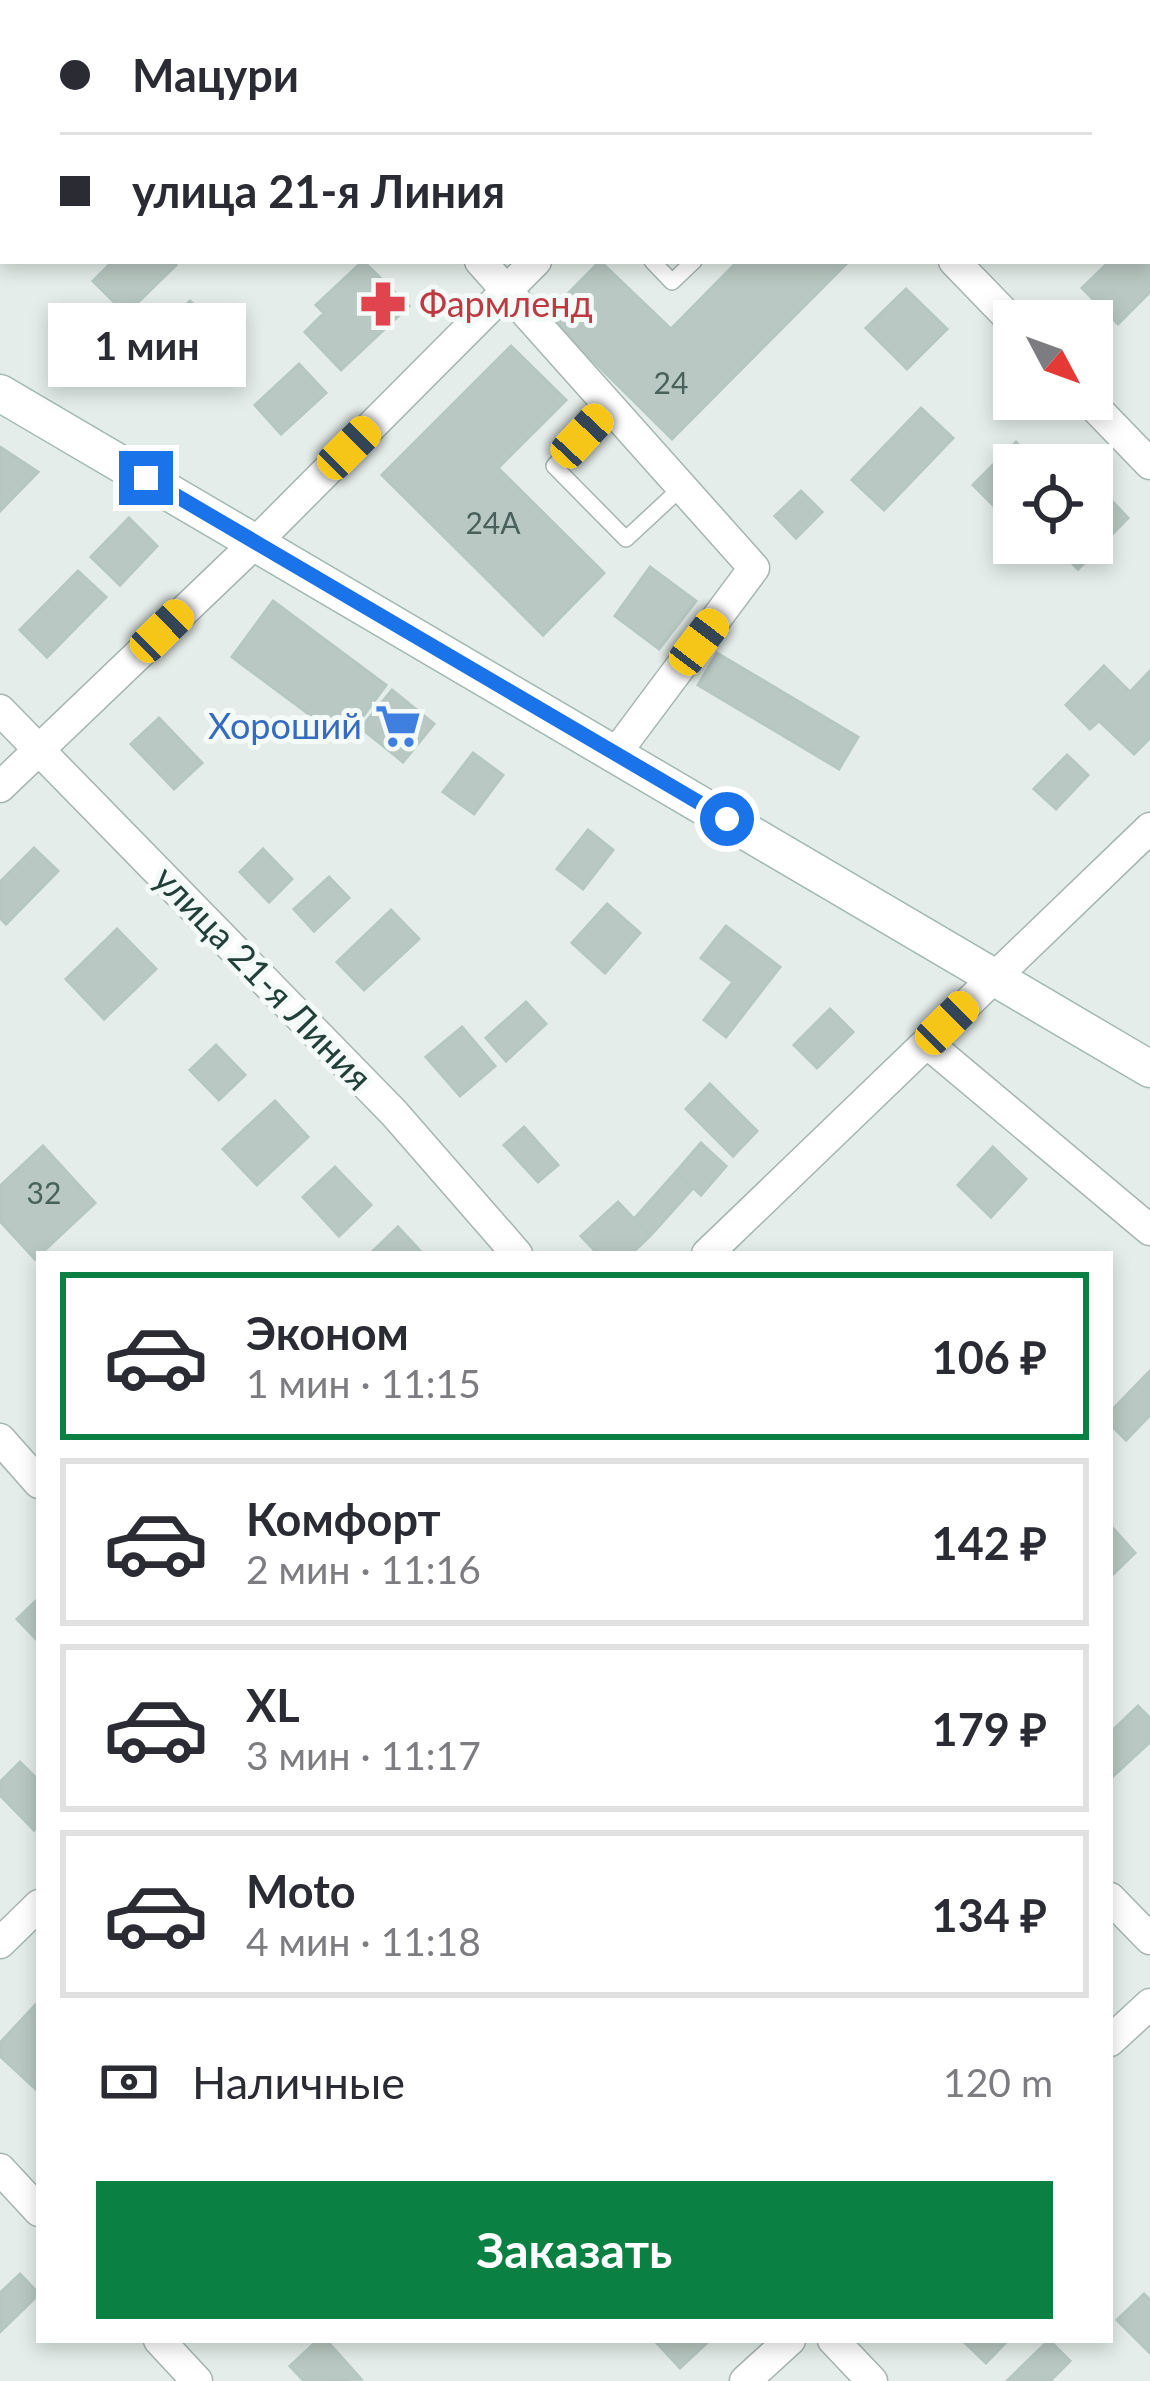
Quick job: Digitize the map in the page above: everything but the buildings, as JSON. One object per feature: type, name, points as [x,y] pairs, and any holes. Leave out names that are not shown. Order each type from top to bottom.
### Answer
[{"type":"main road","points":[[0,393],[1150,1069]]},
{"type":"street","points":[[483,264],[754,568],[616,753]]},
{"type":"street","points":[[0,787],[255,543],[533,264]]},
{"type":"street","points":[[957,264],[993,301]]},
{"type":"street","points":[[1107,420],[1150,464]]},
{"type":"street","name":"улица 21-я Линия","points":[[0,710],[394,1113],[514,1251]]},
{"type":"street","points":[[710,1251],[1150,828]]},
{"type":"street","points":[[927,1043],[1150,1230]]},
{"type":"street","points":[[0,1439],[36,1480]]},
{"type":"street","points":[[1113,1901],[1150,1939]]},
{"type":"street","points":[[0,1942],[36,1908]]},
{"type":"street","points":[[1113,2039],[1150,2004]]},
{"type":"street","points":[[0,2169],[36,2208]]},
{"type":"street","points":[[162,2343],[197,2381]]},
{"type":"street","points":[[745,2381],[787,2343]]},
{"type":"street","points":[[835,2343],[872,2381]]},
{"type":"lane","points":[[655,264],[672,281],[691,264]]},
{"type":"lane","points":[[610,406],[554,466],[626,539],[682,488]]},
{"type":"place","name":"Фармленд","points":[[383,304]]},
{"type":"place","name":"Хороший","points":[[398,726]]},
{"type":"route","points":[[146,478],[727,819]]}]
